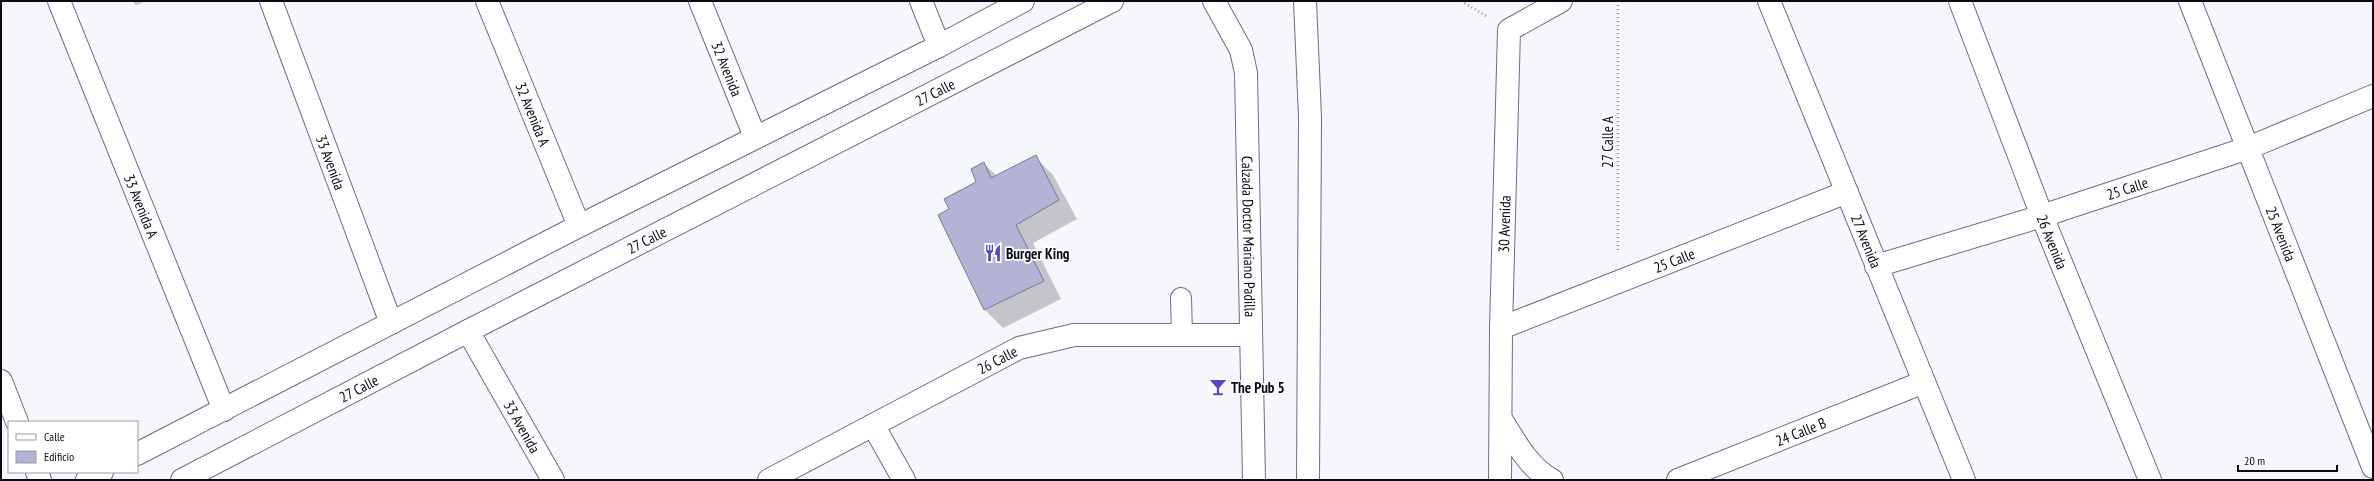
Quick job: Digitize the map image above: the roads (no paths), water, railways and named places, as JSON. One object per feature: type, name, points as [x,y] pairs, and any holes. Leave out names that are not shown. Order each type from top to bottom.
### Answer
[{"type":"street","name":"33 Avenida A","points":[[59,1],[224,410]]},
{"type":"street","name":"33 Avenida","points":[[271,1],[391,323]]},
{"type":"street","name":"32 Avenida A","points":[[488,1],[578,226]]},
{"type":"street","name":"32 Avenida","points":[[700,1],[755,137]]},
{"type":"street","points":[[921,1],[939,46]]},
{"type":"street","points":[[138,453],[578,226],[939,46],[1023,1]]},
{"type":"street","name":"27 Calle","points":[[182,480],[468,330],[1112,1]]},
{"type":"street","name":"Calzada Doctor Mariano Padilla","points":[[1214,1],[1241,50],[1246,73],[1254,480]]},
{"type":"street","points":[[1305,1],[1310,117],[1308,480]]},
{"type":"street","name":"30 Avenida","points":[[1500,480],[1501,328],[1509,30],[1561,1]]},
{"type":"street","name":"27 Avenida","points":[[1770,1],[1876,266],[1964,480]]},
{"type":"street","name":"26 Avenida","points":[[1960,1],[2042,216],[2150,480]]},
{"type":"street","name":"25 Avenida","points":[[2190,1],[2373,467]]},
{"type":"street","name":"25 Calle","points":[[1876,266],[2042,216],[2248,148],[2373,96]]},
{"type":"street","name":"25 Calle","points":[[1501,328],[1847,192]]},
{"type":"street","name":"33 Avenida","points":[[468,330],[553,480]]},
{"type":"street","name":"26 Calle","points":[[769,480],[1019,348],[1074,335],[1250,335]]},
{"type":"street","points":[[1,381],[17,421]]},
{"type":"street","name":"24 Calle B","points":[[1678,480],[1924,382]]},
{"type":"street","points":[[1500,419],[1522,451],[1548,478]]},
{"type":"street","points":[[873,424],[904,480]]},
{"type":"street","points":[[87,480],[100,473]]},
{"type":"lane","points":[[1181,298],[1182,334]]},
{"type":"place","name":"Burger King","points":[[993,253]]},
{"type":"place","name":"The Pub 5","points":[[1218,387]]}]
